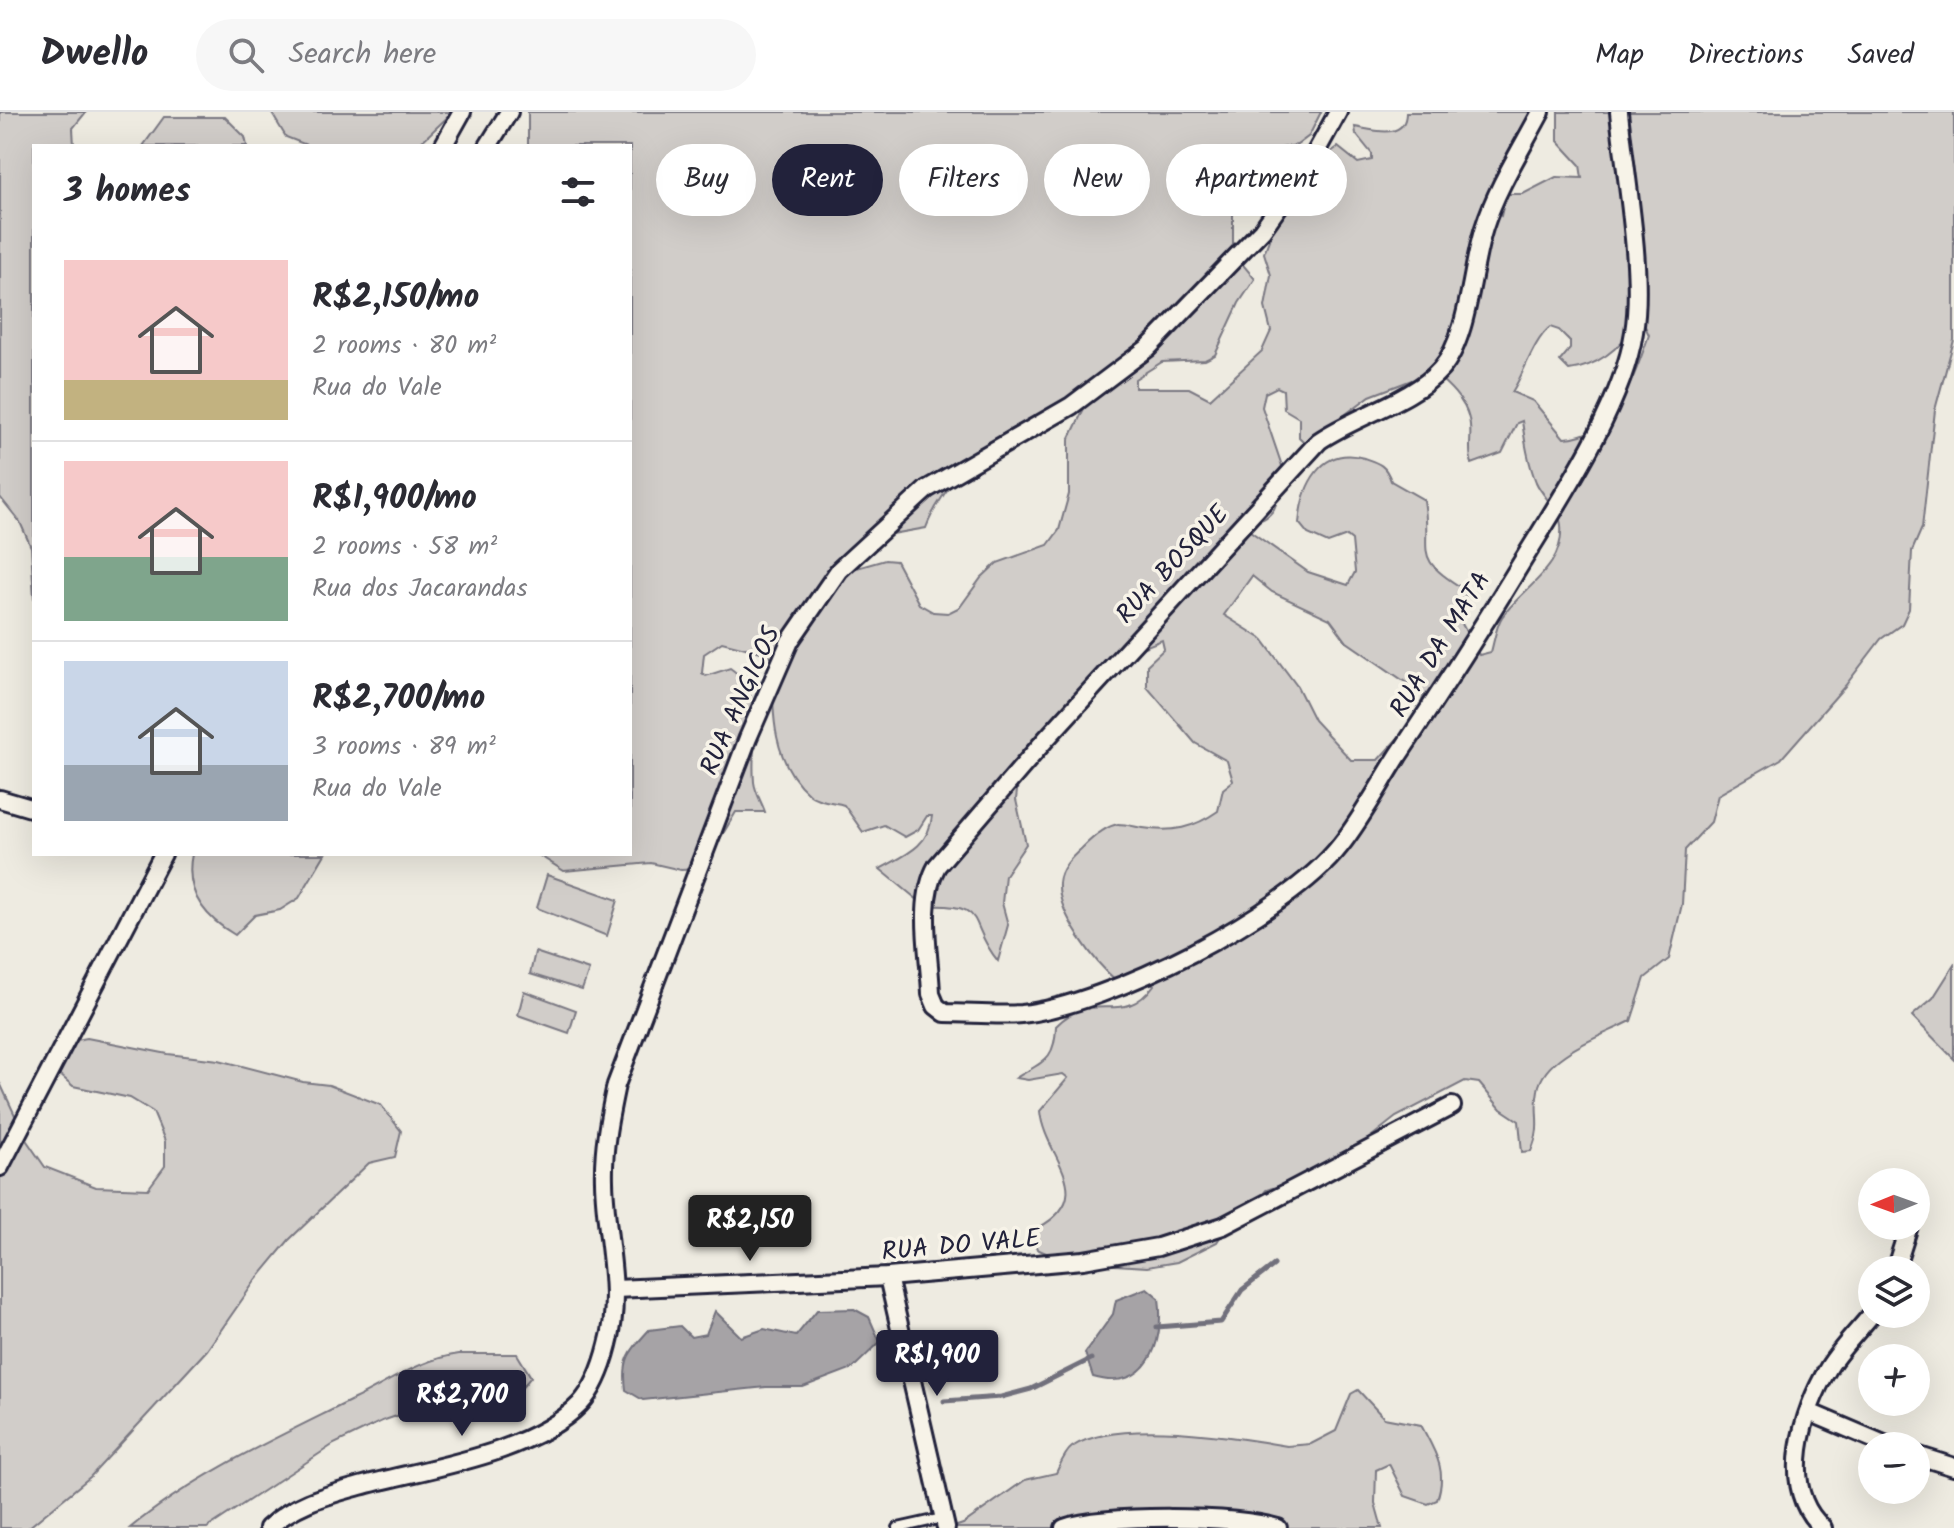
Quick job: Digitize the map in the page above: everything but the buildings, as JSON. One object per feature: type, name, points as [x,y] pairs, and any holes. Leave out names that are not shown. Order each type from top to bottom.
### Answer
[{"type":"street","points":[[444,144],[462,112]]},
{"type":"street","points":[[489,144],[509,112]]},
{"type":"street","name":"RUA ANGICOS","points":[[615,1289],[604,1183],[605,1135],[616,1085],[748,738],[790,641],[839,570],[927,489],[1071,406],[1148,348],[1262,230],[1311,161],[1338,112]]},
{"type":"street","name":"RUA BOSQUE","points":[[1020,1014],[945,1013],[936,1006],[931,994],[927,899],[929,880],[937,866],[1046,739],[1319,441],[1340,426],[1424,384],[1441,369],[1458,335],[1491,208],[1541,112]]},
{"type":"street","name":"RUA DA MATA","points":[[1020,1014],[1063,1006],[1115,988],[1260,916],[1306,882],[1340,846],[1484,624],[1551,514],[1622,379],[1635,331],[1635,274],[1619,112]]},
{"type":"street","points":[[0,799],[32,808]]},
{"type":"street","points":[[0,1167],[162,856]]},
{"type":"street","name":"RUA DO VALE","points":[[615,1289],[888,1277],[1083,1260],[1158,1247],[1223,1226],[1452,1106]]},
{"type":"street","points":[[888,1277],[945,1523]]},
{"type":"street","points":[[268,1528],[303,1502],[509,1446],[556,1425],[582,1402],[598,1376],[609,1342],[615,1289]]},
{"type":"street","points":[[1823,1528],[1803,1503],[1798,1482],[1798,1458],[1809,1412],[1831,1364],[1861,1328]]},
{"type":"street","points":[[1809,1412],[1858,1433]]},
{"type":"street","points":[[1930,1459],[1954,1467]]},
{"type":"street","points":[[1064,1528],[1092,1522],[1174,1520],[1241,1522],[1278,1528]]},
{"type":"lane","points":[[898,1528],[945,1523]]},
{"type":"shaded area","points":[[0,112],[86,112],[73,128],[74,144],[32,144],[32,564],[31,547],[20,522],[0,497]]},
{"type":"shaded area","points":[[271,112],[453,112],[419,144],[304,144],[286,137]]},
{"type":"shaded area","points":[[528,112],[1321,112],[1309,136],[1298,144],[1166,144],[1166,216],[1233,216],[1233,253],[1255,279],[1239,303],[1215,355],[1205,360],[1162,362],[1135,379],[1135,388],[1189,388],[1210,399],[1262,351],[1271,331],[1265,307],[1271,275],[1264,253],[1278,216],[1347,216],[1347,154],[1358,163],[1372,160],[1372,154],[1356,134],[1355,127],[1387,132],[1395,130],[1405,121],[1406,112],[1530,112],[1505,168],[1490,188],[1494,199],[1493,211],[1501,216],[1506,194],[1523,194],[1556,177],[1582,178],[1580,165],[1558,141],[1558,112],[1954,112],[1954,340],[1935,410],[1922,528],[1912,551],[1909,609],[1902,624],[1881,639],[1845,686],[1781,759],[1718,795],[1711,822],[1685,850],[1682,904],[1669,959],[1645,978],[1631,1021],[1563,1056],[1543,1077],[1538,1090],[1537,1126],[1531,1151],[1522,1152],[1519,1121],[1501,1109],[1479,1083],[1465,1081],[1396,1117],[1348,1155],[1297,1180],[1266,1190],[1252,1208],[1228,1225],[1217,1242],[1177,1262],[1147,1267],[1066,1262],[1037,1249],[1034,1240],[1038,1228],[1056,1215],[1065,1202],[1067,1188],[1040,1111],[1068,1078],[1063,1074],[1028,1080],[1016,1078],[1046,1059],[1053,1046],[1056,1026],[1070,1015],[1083,1009],[1131,1004],[1154,985],[1147,980],[1118,982],[1099,963],[1064,909],[1059,883],[1064,868],[1099,833],[1113,825],[1173,829],[1200,822],[1218,811],[1223,789],[1233,781],[1227,761],[1195,743],[1147,687],[1147,665],[1164,649],[1162,640],[1139,649],[1091,694],[1056,714],[1038,760],[1018,781],[1016,800],[1026,844],[1005,875],[1002,903],[1008,925],[998,961],[969,912],[946,906],[925,906],[880,869],[921,843],[932,816],[927,816],[918,830],[905,837],[884,825],[863,832],[844,805],[812,796],[796,780],[780,749],[774,714],[773,659],[765,653],[722,642],[704,654],[702,673],[706,676],[730,668],[749,691],[754,720],[754,782],[765,812],[736,812],[706,862],[698,869],[681,870],[651,863],[564,871],[540,856],[632,856],[632,144],[528,144]],"holes":[[[1637,322],[1644,324],[1649,335],[1629,386],[1610,416],[1582,435],[1564,438],[1533,401],[1512,392],[1539,341],[1550,327],[1559,330],[1570,341],[1570,349],[1560,361],[1569,370],[1600,360],[1617,347]],[[1433,372],[1455,393],[1467,412],[1472,464],[1502,453],[1517,423],[1522,421],[1533,474],[1561,525],[1560,540],[1550,565],[1502,617],[1491,652],[1479,655],[1461,622],[1466,597],[1464,589],[1436,569],[1427,552],[1424,500],[1391,481],[1387,471],[1378,463],[1364,458],[1336,457],[1316,472],[1304,495],[1299,523],[1308,534],[1328,543],[1347,536],[1352,540],[1355,572],[1348,585],[1308,572],[1243,526],[1263,519],[1274,509],[1276,504],[1270,496],[1283,469],[1262,407],[1265,393],[1277,387],[1283,390],[1284,409],[1299,418],[1299,437],[1306,444],[1370,396]],[[1088,400],[1069,440],[1069,494],[1059,530],[1048,545],[997,563],[981,578],[960,607],[948,613],[933,612],[919,604],[896,561],[885,560],[857,568],[881,536],[926,528],[951,484],[976,456],[1003,434],[1034,418]],[[1252,576],[1272,592],[1330,619],[1347,642],[1424,695],[1415,719],[1378,760],[1351,760],[1314,720],[1297,686],[1262,639],[1224,615]]]},
{"type":"shaded area","points":[[164,117],[225,117],[245,137],[247,144],[144,144]]},
{"type":"shaded area","points":[[192,856],[324,856],[299,898],[280,910],[255,915],[235,935],[214,920],[199,902],[190,868]]},
{"type":"shaded area","points":[[547,875],[618,900],[607,936],[537,908]]},
{"type":"shaded area","points":[[535,952],[589,970],[582,990],[530,974]]},
{"type":"shaded area","points":[[1954,965],[1954,1059],[1912,1016],[1933,998]]},
{"type":"shaded area","points":[[524,991],[576,1010],[569,1033],[518,1015]]},
{"type":"shaded area","points":[[87,1038],[168,1054],[219,1060],[303,1082],[329,1085],[381,1105],[401,1131],[395,1157],[369,1163],[289,1240],[255,1281],[207,1350],[90,1477],[28,1528],[0,1528],[0,1083],[27,1141],[45,1167],[96,1187],[148,1189],[165,1166],[165,1141],[153,1112],[130,1098],[73,1086],[53,1069],[61,1043]]},
{"type":"shaded area","points":[[1147,1288],[1159,1298],[1160,1315],[1155,1347],[1148,1360],[1139,1371],[1127,1378],[1112,1380],[1093,1377],[1085,1353],[1113,1314],[1116,1300]]},
{"type":"shaded area","points":[[854,1309],[869,1317],[880,1342],[853,1368],[803,1387],[766,1387],[643,1400],[626,1390],[628,1357],[649,1330],[680,1326],[691,1337],[706,1334],[715,1311],[741,1337],[764,1329],[796,1336],[817,1310]]},
{"type":"shaded area","points":[[459,1354],[517,1354],[531,1377],[514,1397],[488,1403],[463,1403],[437,1412],[408,1412],[382,1421],[334,1444],[207,1528],[130,1528],[182,1490],[238,1458],[418,1366]]},
{"type":"shaded area","points":[[1358,1390],[1384,1418],[1421,1425],[1440,1470],[1437,1500],[1428,1504],[1405,1496],[1389,1464],[1376,1470],[1375,1503],[1382,1528],[951,1528],[963,1524],[1025,1480],[1056,1473],[1069,1449],[1091,1438],[1117,1433],[1176,1432],[1287,1446],[1311,1444],[1336,1431],[1351,1394]]},
{"type":"waterway","points":[[1157,1327],[1221,1322],[1242,1290],[1274,1265]]},
{"type":"waterway","points":[[944,1401],[1001,1397],[1031,1389],[1091,1359]]}]
